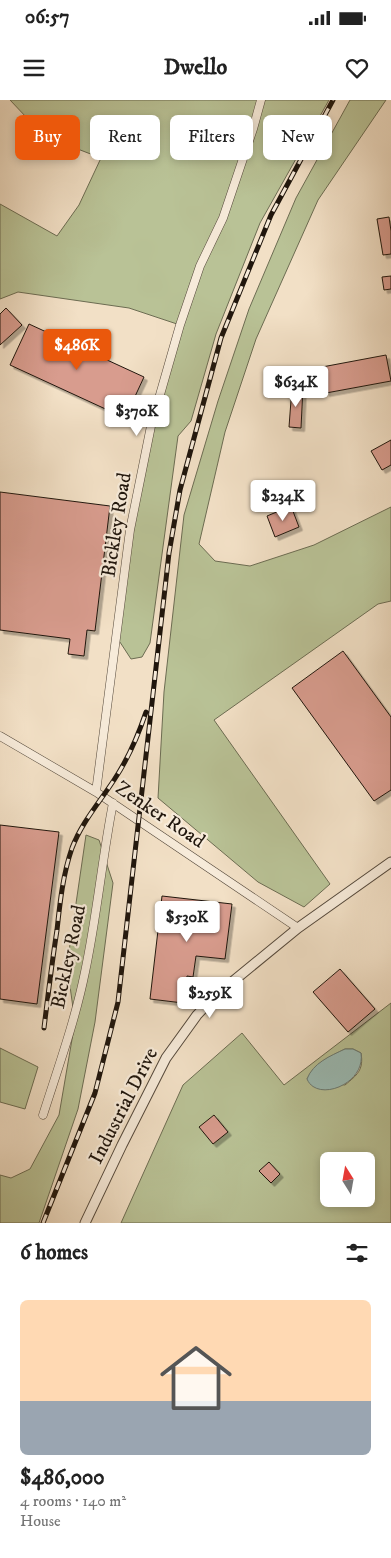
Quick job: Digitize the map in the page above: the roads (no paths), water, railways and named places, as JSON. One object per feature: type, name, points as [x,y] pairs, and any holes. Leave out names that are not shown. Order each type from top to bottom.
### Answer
[{"type":"street","name":"Bickley Road","points":[[96,792],[130,530],[151,426],[180,325],[200,266],[223,218],[254,129],[261,100]]},
{"type":"street","name":"Zenker Road","points":[[0,736],[96,792],[298,928]]},
{"type":"street","name":"Bickley Road","points":[[43,1115],[85,975],[113,803]]},
{"type":"street","name":"Industrial Drive","points":[[85,1223],[157,1076],[180,1036],[215,996],[298,928],[391,862]]},
{"type":"water","points":[[345,1049],[353,1049],[361,1053],[361,1064],[356,1074],[340,1087],[320,1089],[312,1086],[307,1079],[313,1069],[334,1054]]},
{"type":"railway","points":[[43,1223],[95,1093],[118,1002],[169,553],[180,490],[221,338],[271,215],[333,100]]},
{"type":"railway","points":[[44,1028],[62,888],[72,848],[86,821],[124,764],[146,712]]}]
